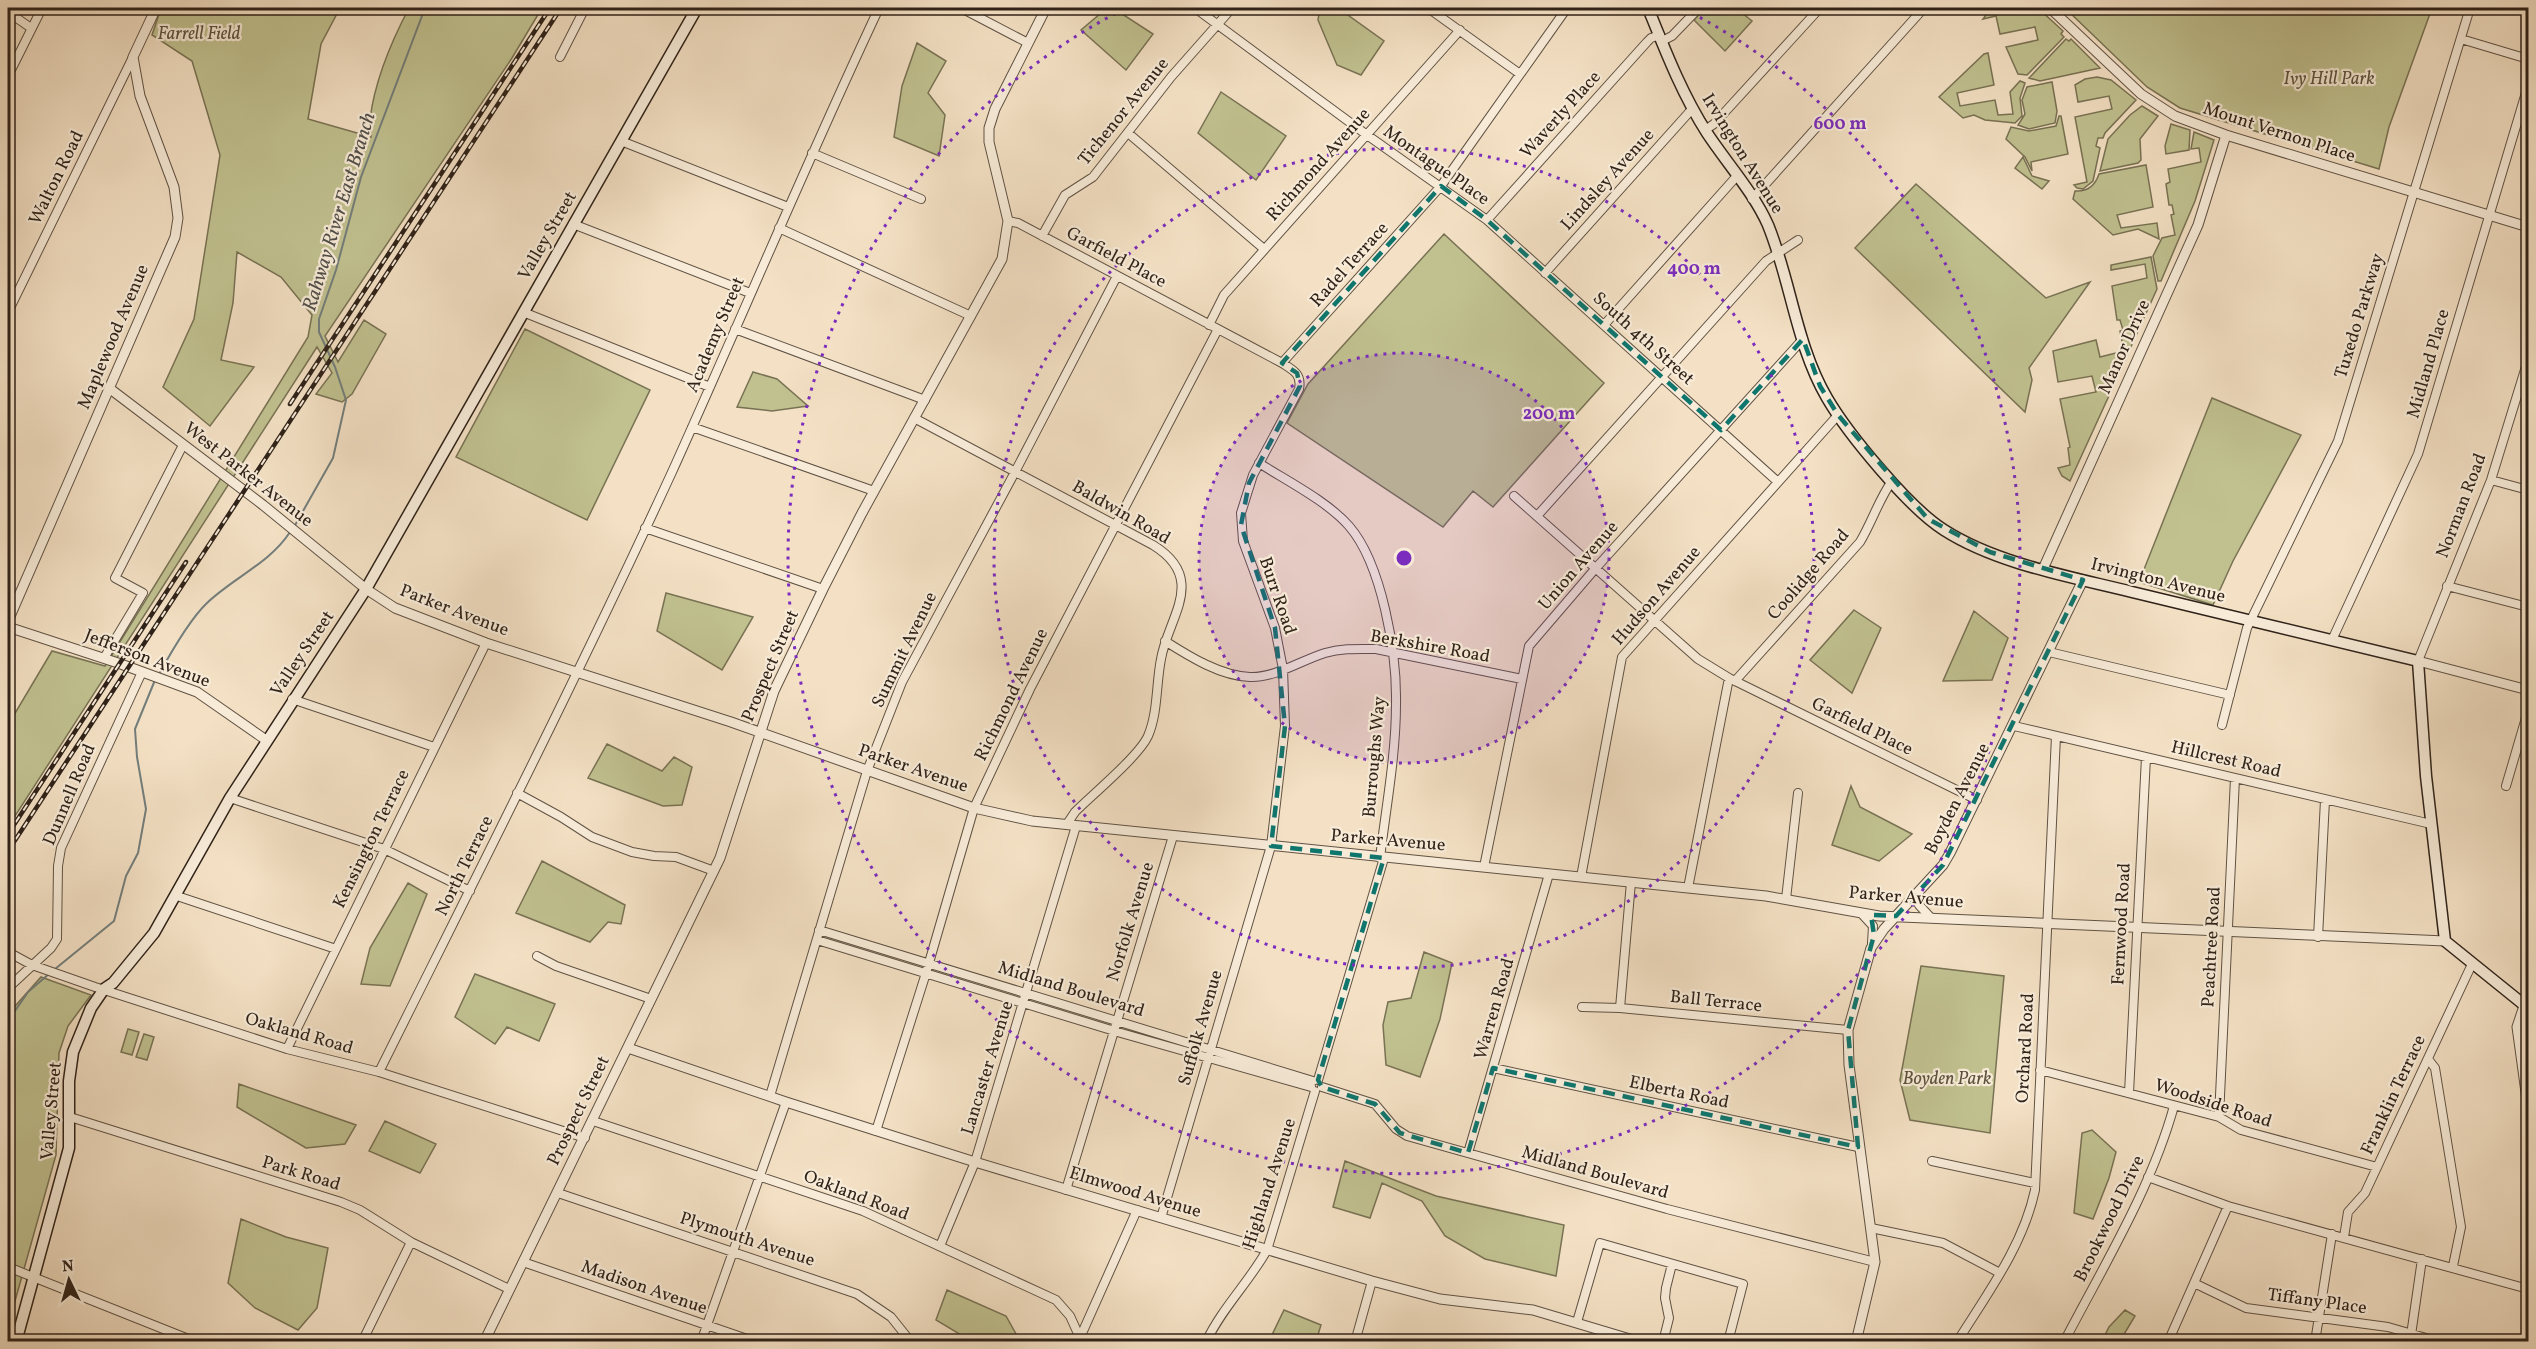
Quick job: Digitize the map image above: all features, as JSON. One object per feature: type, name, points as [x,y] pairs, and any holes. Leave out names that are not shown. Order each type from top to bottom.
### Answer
[{"type":"main road","name":"Valley Street","points":[[16,1341],[66,1160],[70,1117],[69,1081],[73,1052],[84,1020],[104,989],[113,983],[154,933],[177,896],[230,798],[292,699],[366,589],[697,8]]},
{"type":"main road","name":"Irvington Avenue","points":[[1648,8],[1705,130],[1752,199],[1768,227],[1818,380],[1838,415],[1928,519],[1946,532],[1994,553],[2043,569],[2418,662]]},
{"type":"main road","points":[[2418,662],[2445,941],[2472,964],[2527,1002]]},
{"type":"street","points":[[8,76],[42,8]]},
{"type":"street","points":[[132,57],[156,8]]},
{"type":"street","points":[[560,57],[585,8]]},
{"type":"street","name":"Academy Street","points":[[575,671],[692,427],[812,153],[879,8]]},
{"type":"street","points":[[961,8],[1028,43]]},
{"type":"street","name":"Prospect Street","points":[[484,1341],[720,858],[774,692],[874,490],[1002,259],[1008,221],[989,142],[989,128],[995,109],[1046,8]]},
{"type":"street","name":"Montague Place","points":[[1195,8],[1487,220]]},
{"type":"street","name":"Tichenor Avenue","points":[[1042,236],[1065,195],[1093,177],[1171,77],[1232,8]]},
{"type":"street","points":[[1428,8],[1520,74]]},
{"type":"street","name":"Radel Terrace","points":[[1282,363],[1441,186],[1567,8]]},
{"type":"street","name":"Waverly Place","points":[[1487,220],[1651,38],[1672,36],[1699,8]]},
{"type":"street","points":[[1705,130],[1714,124],[1820,8]]},
{"type":"street","points":[[1752,199],[1924,8]]},
{"type":"street","name":"Tuxedo Parkway","points":[[2222,725],[2250,621],[2338,441],[2470,8]]},
{"type":"street","name":"Mount Vernon Place","points":[[2051,9],[2152,103],[2175,116],[2226,135],[2529,227]]},
{"type":"street","points":[[8,12],[31,28]]},
{"type":"street","name":"Richmond Avenue","points":[[1209,325],[1224,295],[1460,30]]},
{"type":"street","points":[[2461,39],[2529,59]]},
{"type":"street","name":"Walton Road","points":[[8,312],[132,57]]},
{"type":"street","name":"Maplewood Avenue","points":[[8,621],[175,237],[177,218],[174,187],[140,96],[132,57]]},
{"type":"street","name":"Midland Place","points":[[2332,640],[2418,454],[2488,215],[2529,86]]},
{"type":"street","name":"Lindsley Avenue","points":[[1545,273],[1693,108]]},
{"type":"street","points":[[1128,133],[1264,249]]},
{"type":"street","name":"Manor Drive","points":[[2043,569],[2198,225],[2226,135]]},
{"type":"street","points":[[621,141],[788,207]]},
{"type":"street","points":[[812,153],[921,199]]},
{"type":"street","points":[[1604,325],[1736,177]]},
{"type":"street","name":"South 4th Street","points":[[1487,220],[1663,376],[1778,482]]},
{"type":"street","name":"Garfield Place","points":[[1008,221],[1018,223],[1218,329]]},
{"type":"street","points":[[573,224],[750,293]]},
{"type":"street","points":[[779,228],[971,316]]},
{"type":"street","points":[[1538,516],[1766,261],[1798,240]]},
{"type":"street","name":"Summit Avenue","points":[[770,1096],[867,771],[902,682],[1118,276]]},
{"type":"street","points":[[523,312],[710,387]]},
{"type":"street","points":[[735,329],[925,400]]},
{"type":"street","points":[[1218,329],[1282,363]]},
{"type":"street","name":"Richmond Avenue","points":[[876,1131],[926,973],[974,808],[1030,689],[1218,329]]},
{"type":"street","name":"Union Avenue","points":[[1484,867],[1529,646],[1595,569],[1803,339]]},
{"type":"street","name":"Norman Road","points":[[2418,662],[2491,480],[2529,360]]},
{"type":"street","name":"Burr Road","points":[[1271,846],[1285,726],[1283,669],[1275,628],[1243,541],[1241,525],[1244,499],[1259,463],[1299,389],[1300,379],[1294,370],[1282,363]]},
{"type":"street","name":"West Parker Avenue","points":[[110,388],[288,525],[366,589]]},
{"type":"street","name":"Hudson Avenue","points":[[1581,877],[1622,657],[1838,415]]},
{"type":"street","name":"Baldwin Road","points":[[914,418],[1158,548],[1177,570],[1181,587],[1181,604],[1165,641],[1148,736],[1140,748],[1075,812],[1071,825]]},
{"type":"street","points":[[692,427],[874,490]]},
{"type":"street","points":[[104,658],[143,593],[115,578],[183,445]]},
{"type":"street","name":"Burroughs Way","points":[[1259,463],[1336,513],[1360,541],[1380,590],[1392,653],[1396,703],[1382,858]]},
{"type":"street","name":"Coolidge Road","points":[[1732,679],[1860,542],[1873,520],[1883,493],[1892,480]]},
{"type":"street","points":[[2491,480],[2529,490]]},
{"type":"street","name":"Garfield Place","points":[[1514,496],[1698,659],[1732,679],[1977,800]]},
{"type":"street","points":[[645,528],[823,590]]},
{"type":"street","name":"Boyden Avenue","points":[[1856,1341],[1875,1262],[1848,1065],[1848,1030],[1871,948],[1896,916],[1943,865],[2014,726],[2083,580]]},
{"type":"street","points":[[2447,586],[2529,608]]},
{"type":"street","name":"Parker Avenue","points":[[366,589],[395,608],[486,643],[760,733],[974,808],[1032,821],[1688,888],[1786,899],[1862,914],[2318,937],[2445,941]]},
{"type":"street","name":"Jefferson Avenue","points":[[8,627],[104,658],[203,694],[266,740]]},
{"type":"street","name":"Berkshire Road","points":[[1165,641],[1231,674],[1251,677],[1283,669],[1338,650],[1368,649],[1522,679]]},
{"type":"street","name":"Kensington Terrace","points":[[287,1049],[486,643]]},
{"type":"street","points":[[2049,652],[2230,695]]},
{"type":"street","points":[[2418,662],[2529,690]]},
{"type":"street","name":"North Terrace","points":[[379,1072],[470,891],[575,671]]},
{"type":"street","name":"Dunnell Road","points":[[8,988],[57,939],[58,866],[62,848],[142,672]]},
{"type":"street","points":[[1688,888],[1732,679]]},
{"type":"street","points":[[292,699],[434,747]]},
{"type":"street","points":[[2506,786],[2529,711]]},
{"type":"street","name":"Hillcrest Road","points":[[2014,726],[2432,824]]},
{"type":"street","name":"Orchard Road","points":[[1957,1341],[2000,1273],[2028,1215],[2035,1183],[2056,736]]},
{"type":"street","name":"Fernwood Road","points":[[2129,1093],[2146,757]]},
{"type":"street","name":"Peachtree Road","points":[[2219,1118],[2235,778]]},
{"type":"street","points":[[517,793],[592,837],[633,852],[676,857],[714,871]]},
{"type":"street","points":[[1786,899],[1798,793]]},
{"type":"street","points":[[230,798],[384,849],[470,891]]},
{"type":"street","points":[[2318,937],[2325,800]]},
{"type":"street","name":"Lancaster Avenue","points":[[940,1246],[975,1162],[1026,993],[1071,825]]},
{"type":"street","name":"Norfolk Avenue","points":[[1066,1190],[1173,836]]},
{"type":"street","name":"Suffolk Avenue","points":[[1161,1218],[1271,846]]},
{"type":"street","name":"Highland Avenue","points":[[1206,1341],[1219,1317],[1267,1250],[1382,858]]},
{"type":"street","name":"Warren Road","points":[[1468,1153],[1549,874]]},
{"type":"street","points":[[1620,1008],[1631,882]]},
{"type":"street","points":[[1919,892],[1919,905],[1931,918]]},
{"type":"street","points":[[177,896],[336,949]]},
{"type":"street","points":[[1862,914],[1873,926],[1874,935],[1871,948]]},
{"type":"street","name":"Midland Boulevard","points":[[819,930],[1211,1049],[1375,1104],[1400,1133],[1667,1209],[1875,1262]]},
{"type":"street","name":"Midland Boulevard","points":[[817,940],[1208,1058],[1316,1085]]},
{"type":"street","name":"Oakland Road","points":[[8,952],[32,966],[287,1049],[379,1072],[585,1138]]},
{"type":"street","points":[[537,956],[556,966],[651,999]]},
{"type":"street","name":"Franklin Terrace","points":[[2344,1236],[2348,1212],[2365,1193],[2472,964]]},
{"type":"street","points":[[2527,1002],[2517,1027],[2529,1107]]},
{"type":"street","name":"Ball Terrace","points":[[1581,1007],[1620,1008],[1848,1030]]},
{"type":"street","name":"Elmwood Avenue","points":[[628,1048],[876,1131],[1372,1281],[1440,1299],[1533,1310],[1640,1341]]},
{"type":"street","points":[[2428,1059],[2435,1068],[2461,1227],[2453,1266]]},
{"type":"street","name":"Elberta Road","points":[[1493,1068],[1858,1147]]},
{"type":"street","name":"Woodside Road","points":[[2040,1070],[2219,1118],[2241,1130],[2377,1167]]},
{"type":"street","points":[[701,1341],[786,1102]]},
{"type":"street","name":"Brookwood Drive","points":[[2064,1341],[2148,1177],[2163,1144],[2174,1106]]},
{"type":"street","name":"Park Road","points":[[70,1117],[341,1202],[360,1210],[411,1242],[509,1289]]},
{"type":"street","name":"Oakland Road","points":[[593,1120],[863,1211],[1056,1300],[1070,1316],[1079,1340]]},
{"type":"street","points":[[1932,1161],[2035,1183]]},
{"type":"street","points":[[2148,1177],[2228,1206],[2453,1266],[2529,1289]]},
{"type":"street","name":"Plymouth Avenue","points":[[558,1193],[857,1294],[891,1317],[911,1341]]},
{"type":"street","points":[[2168,1341],[2228,1206]]},
{"type":"street","points":[[1079,1340],[1137,1210]]},
{"type":"street","points":[[1871,1228],[1943,1243],[2000,1273]]},
{"type":"street","points":[[2315,1341],[2332,1234]]},
{"type":"street","points":[[362,1341],[411,1242]]},
{"type":"street","points":[[1577,1322],[1600,1244],[1743,1284],[1728,1341]]},
{"type":"street","points":[[2410,1338],[2422,1259]]},
{"type":"street","name":"Madison Avenue","points":[[523,1262],[756,1341]]},
{"type":"street","points":[[1663,1341],[1670,1318],[1665,1298],[1672,1264]]},
{"type":"street","points":[[8,1268],[196,1341]]},
{"type":"street","points":[[1355,1341],[1372,1281]]},
{"type":"street","name":"Tiffany Place","points":[[2194,1283],[2246,1308],[2388,1328],[2410,1338],[2440,1341]]},
{"type":"highlighted area","points":[[1441,186],[1487,220],[1721,430],[1803,339],[1820,386],[1838,415],[1928,519],[1990,552],[2083,580],[1943,865],[1896,916],[1871,915],[1874,935],[1848,1030],[1858,1147],[1493,1068],[1468,1153],[1400,1133],[1375,1104],[1322,1087],[1318,1080],[1384,858],[1271,846],[1285,726],[1275,628],[1241,525],[1249,483],[1300,386],[1297,373],[1282,363]]},
{"type":"green space","name":"Farrell Field","points":[[161,8],[340,8],[321,44],[308,119],[371,137],[372,104],[380,76],[409,8],[542,8],[512,58],[325,336],[338,362],[364,320],[386,334],[352,394],[342,402],[316,394],[332,373],[317,347],[8,827],[8,725],[52,651],[105,666],[308,337],[312,315],[281,277],[237,252],[233,303],[221,360],[254,367],[210,426],[163,387],[194,319],[220,155],[192,61],[152,35]]},
{"type":"green space","points":[[1107,8],[1113,8],[1153,34],[1126,70],[1081,30]]},
{"type":"green space","points":[[1320,8],[1338,8],[1384,41],[1361,75],[1337,65],[1318,20]]},
{"type":"green space","points":[[1705,8],[1736,8],[1752,21],[1725,51],[1694,20]]},
{"type":"green space","points":[[1991,8],[2038,8],[2063,31],[2061,34],[2064,37],[2027,75],[2018,74],[2006,47],[2038,40],[2035,27],[2000,34],[1996,16],[1983,19]]},
{"type":"green space","name":"Ivy Hill Park","points":[[2065,8],[2432,8],[2389,127],[2379,169],[2180,108],[2147,87]]},
{"type":"green space","points":[[2066,39],[2069,41],[2071,39],[2100,68],[2040,81],[2029,78]]},
{"type":"green space","points":[[917,43],[946,61],[928,93],[945,115],[939,156],[894,137],[902,86]]},
{"type":"green space","points":[[1988,53],[1994,85],[1957,93],[1960,106],[1995,100],[1998,115],[2013,114],[2010,92],[2020,81],[2025,83],[2020,98],[2022,116],[2015,123],[1985,120],[1974,115],[1963,118],[1939,97],[1984,54]]},
{"type":"green space","points":[[2097,77],[2111,80],[2136,100],[2103,138],[2098,138],[2096,146],[2100,148],[2093,181],[2083,189],[2074,185],[2087,182],[2075,117],[2112,109],[2109,96],[2078,102],[2075,85],[2085,79]]},
{"type":"green space","points":[[2052,82],[2057,111],[2055,123],[2029,129],[2018,125],[2025,114],[2022,100],[2027,87]]},
{"type":"green space","points":[[1221,92],[1286,136],[1256,180],[1198,133]]},
{"type":"green space","points":[[2142,106],[2158,116],[2140,139],[2141,160],[2138,163],[2100,171],[2108,139],[2130,115]]},
{"type":"green space","points":[[2061,116],[2068,154],[2031,162],[2032,171],[2025,157],[2006,139],[2011,127],[2029,131],[2056,126]]},
{"type":"green space","points":[[2171,124],[2190,130],[2189,150],[2166,154],[2165,146]]},
{"type":"green space","points":[[2194,132],[2214,140],[2195,201],[2161,281],[2158,281],[2153,256],[2162,238],[2175,235],[2171,215],[2174,214],[2172,205],[2169,205],[2166,184],[2170,182],[2168,169],[2201,162],[2199,148],[2191,149]]},
{"type":"green space","points":[[2023,157],[2032,176],[2049,181],[2042,189],[2015,168]]},
{"type":"green space","points":[[2146,165],[2153,207],[2117,215],[2121,228],[2157,223],[2159,239],[2138,229],[2113,235],[2073,199],[2075,191],[2090,187],[2099,174]]},
{"type":"green space","points":[[1916,184],[2046,298],[2090,282],[2029,368],[2032,380],[2025,412],[1855,248]]},
{"type":"green space","points":[[1444,234],[1604,383],[1493,507],[1473,491],[1443,527],[1287,423],[1308,384]]},
{"type":"green space","points":[[2151,257],[2157,289],[2125,360],[2121,362],[2123,365],[2070,481],[2062,476],[2058,468],[2070,465],[2068,448],[2070,447],[2060,399],[2096,392],[2092,376],[2058,382],[2053,351],[2096,340],[2100,357],[2124,351],[2120,331],[2123,330],[2120,320],[2117,320],[2112,286],[2147,278],[2145,264],[2111,270],[2111,265]]},
{"type":"green space","points":[[525,329],[650,390],[587,520],[456,457]]},
{"type":"green space","points":[[753,372],[777,379],[808,406],[772,411],[737,407]]},
{"type":"green space","points":[[2212,398],[2301,435],[2233,561],[2213,605],[2139,582]]},
{"type":"green space","points":[[666,593],[753,617],[722,670],[657,631]]},
{"type":"green space","points":[[1854,610],[1881,628],[1852,693],[1810,660]]},
{"type":"green space","points":[[1974,611],[2008,638],[1992,680],[1943,681]]},
{"type":"green space","points":[[607,744],[662,771],[674,757],[692,767],[682,805],[663,806],[588,778]]},
{"type":"green space","points":[[1851,786],[1860,807],[1912,834],[1879,861],[1832,845]]},
{"type":"green space","points":[[542,861],[625,905],[621,924],[608,922],[590,942],[516,913]]},
{"type":"green space","points":[[408,883],[427,894],[390,986],[361,984],[370,948]]},
{"type":"green space","points":[[1424,952],[1452,963],[1440,1019],[1420,1077],[1386,1065],[1383,1025],[1388,1002],[1411,998]]},
{"type":"green space","name":"Boyden Park","points":[[1921,966],[2004,976],[1990,1133],[1910,1120],[1900,1080]]},
{"type":"green space","points":[[475,974],[555,1004],[539,1041],[507,1027],[495,1044],[455,1017]]},
{"type":"green space","points":[[41,977],[91,995],[68,1026],[59,1053],[56,1155],[8,1326],[8,1014]]},
{"type":"green space","points":[[128,1029],[139,1032],[132,1055],[121,1052]]},
{"type":"green space","points":[[144,1034],[154,1037],[147,1060],[136,1057]]},
{"type":"green space","points":[[239,1084],[356,1125],[345,1144],[306,1148],[237,1107]]},
{"type":"green space","points":[[385,1121],[436,1144],[420,1173],[369,1151]]},
{"type":"green space","points":[[2092,1130],[2116,1152],[2109,1178],[2093,1219],[2074,1213],[2082,1133]]},
{"type":"green space","points":[[1345,1161],[1436,1196],[1564,1225],[1556,1276],[1485,1259],[1445,1236],[1422,1201],[1382,1183],[1370,1218],[1333,1207]]},
{"type":"green space","points":[[241,1219],[286,1237],[328,1248],[317,1308],[298,1330],[255,1308],[228,1283]]},
{"type":"green space","points":[[947,1290],[1006,1316],[1020,1341],[971,1341],[936,1320]]},
{"type":"green space","points":[[1284,1310],[1321,1325],[1316,1341],[1269,1341]]},
{"type":"green space","points":[[2125,1310],[2135,1316],[2120,1341],[2102,1341],[2109,1327]]},
{"type":"waterway","name":"Rahway River East Branch","points":[[294,527],[333,458],[346,400],[335,367],[319,332],[319,319],[336,270],[361,177],[425,8]]},
{"type":"waterway","name":"Rahway River East Branch","points":[[158,676],[180,638],[200,610],[217,594],[272,553],[290,532]]},
{"type":"waterway","name":"Rahway River East Branch","points":[[55,969],[114,921],[126,876],[138,853],[146,809],[137,757],[135,729],[155,680]]},
{"type":"waterway","name":"Rahway River East Branch","points":[[8,1021],[28,992],[50,973]]},
{"type":"railway","points":[[290,404],[550,8]]},
{"type":"railway","points":[[8,851],[561,8]]},
{"type":"railway","points":[[8,834],[186,562]]}]
